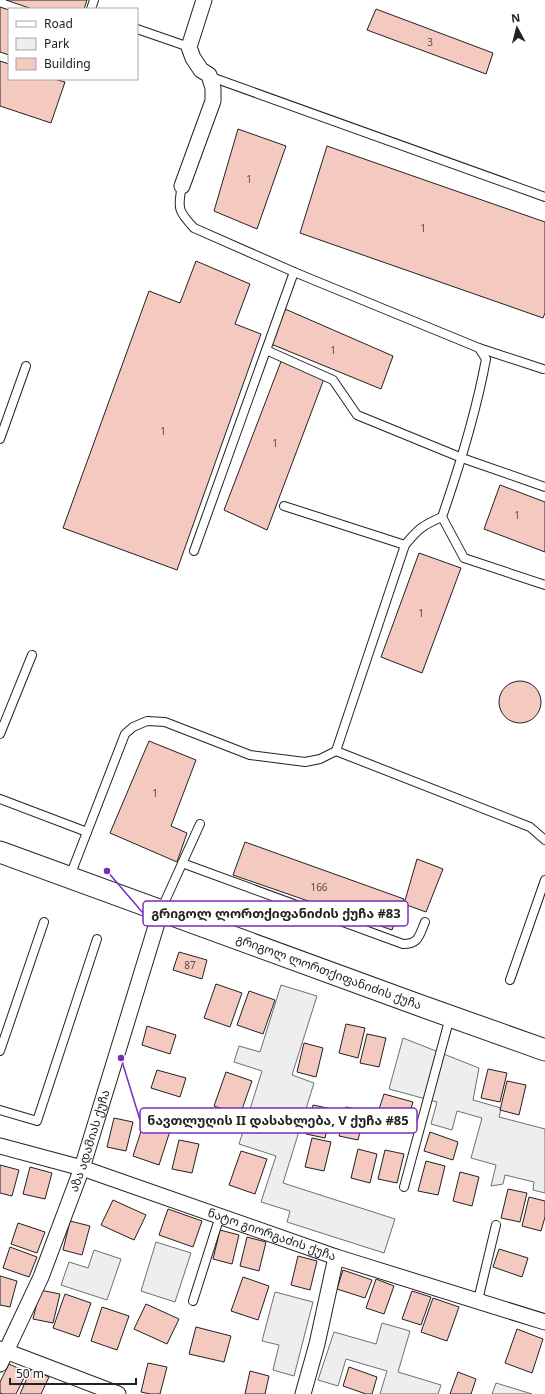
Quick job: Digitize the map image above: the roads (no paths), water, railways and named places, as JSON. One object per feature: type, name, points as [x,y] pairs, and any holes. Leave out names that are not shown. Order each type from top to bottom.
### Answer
[{"type":"street","points":[[182,186],[213,101],[213,88],[209,75],[201,70],[193,58],[189,47],[204,0]]},
{"type":"street","name":"გრიგოლ ლორთქიფანიძის ქუჩა","points":[[0,852],[545,1050]]},
{"type":"street","name":"აზა ადამიას ქუჩა","points":[[2,1355],[41,1277],[82,1168],[161,910]]},
{"type":"street","name":"ნატო გიორგაძის ქუჩა","points":[[0,1146],[82,1168],[336,1257],[545,1322]]},
{"type":"street","points":[[303,1394],[317,1344],[336,1257]]},
{"type":"street","points":[[2,1355],[118,1394]]},
{"type":"lane","points":[[138,29],[189,47]]},
{"type":"lane","points":[[209,75],[545,197]]},
{"type":"lane","points":[[182,186],[179,201],[182,215],[194,228],[294,272],[479,348],[543,369]]},
{"type":"lane","points":[[194,551],[294,272]]},
{"type":"lane","points":[[479,348],[486,359],[462,458],[442,517],[464,558],[545,585]]},
{"type":"lane","points":[[266,350],[333,380],[357,415],[462,458],[545,487]]},
{"type":"lane","points":[[0,439],[26,366]]},
{"type":"lane","points":[[284,506],[405,545]]},
{"type":"lane","points":[[70,877],[125,734],[133,727],[147,721],[165,722],[250,755],[305,762],[320,759],[336,751],[405,545],[425,524],[442,517]]},
{"type":"lane","points":[[0,734],[32,655]]},
{"type":"lane","points":[[336,751],[530,827],[545,840]]},
{"type":"lane","points":[[0,800],[87,832]]},
{"type":"lane","points":[[161,910],[200,824]]},
{"type":"lane","points":[[182,863],[403,944],[411,944],[417,940],[425,922]]},
{"type":"lane","points":[[510,980],[545,880]]},
{"type":"lane","points":[[0,1051],[44,922]]},
{"type":"lane","points":[[0,1110],[37,1121],[97,939]]},
{"type":"lane","points":[[404,1188],[450,1016]]},
{"type":"lane","points":[[193,1301],[220,1216]]},
{"type":"lane","points":[[478,1300],[496,1225]]},
{"type":"place","name":"გრიგოლ ლორთქიფანიძის ქუჩა #83","points":[[107,871]]},
{"type":"place","name":"ნავთლუღის II დასახლება, V ქუჩა #85","points":[[121,1058]]}]
